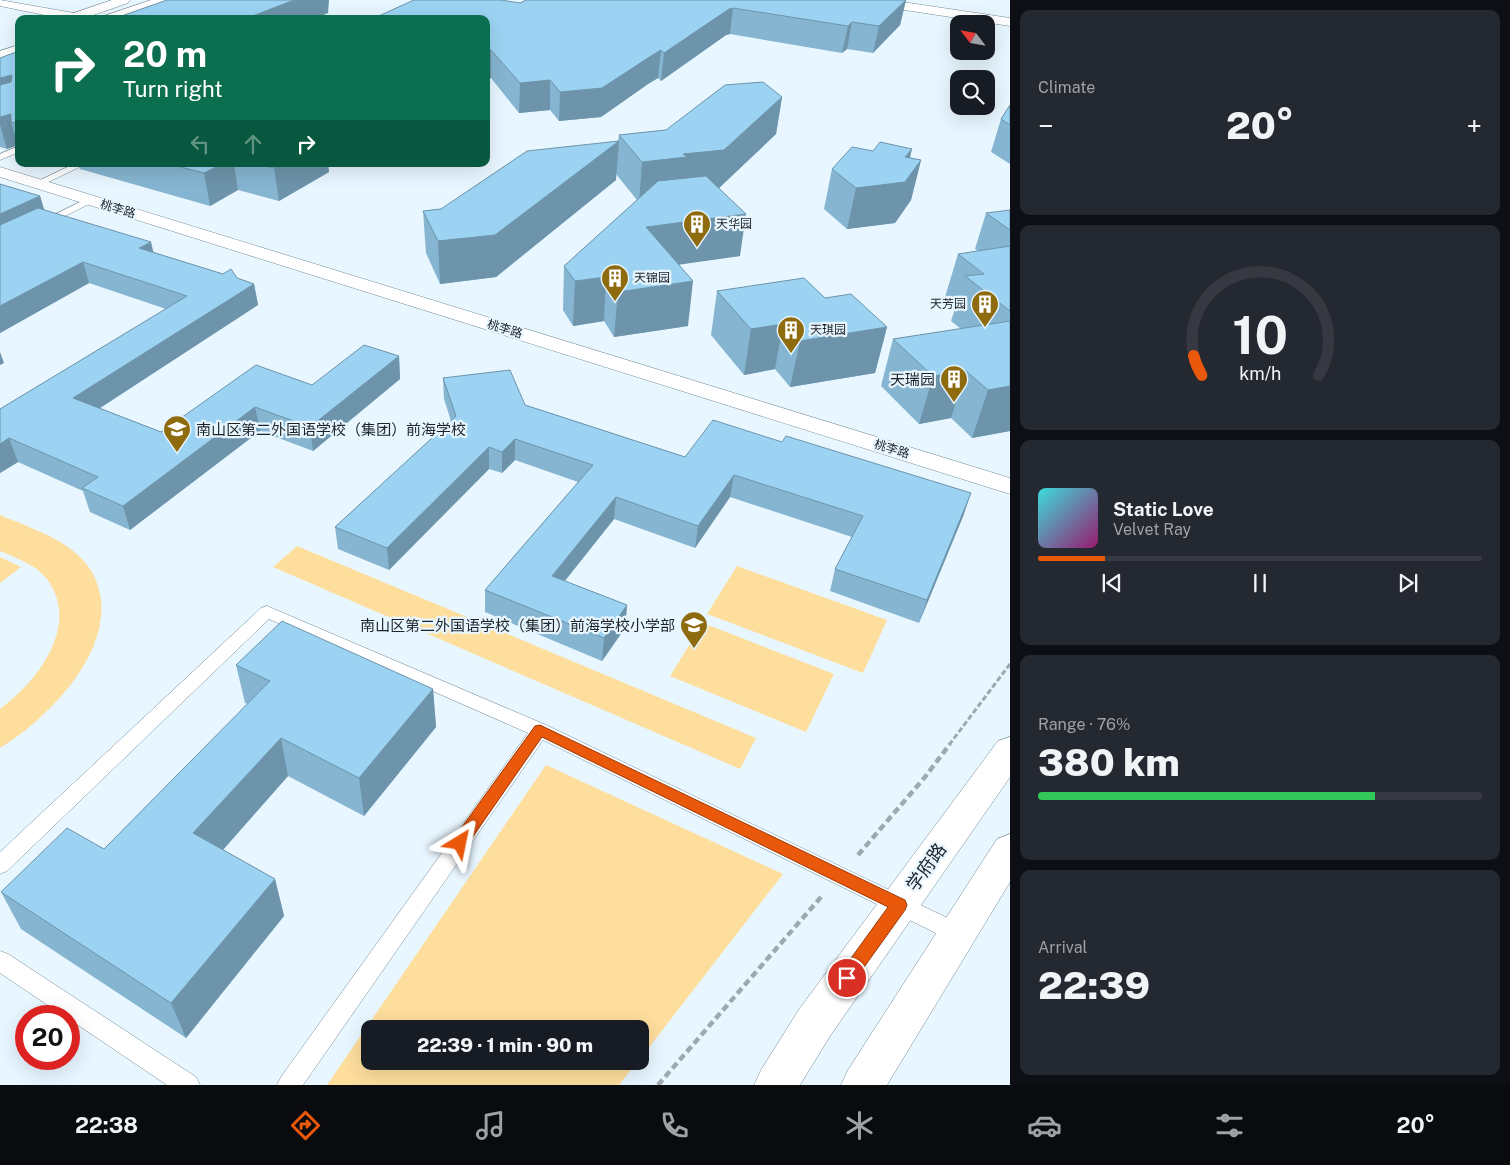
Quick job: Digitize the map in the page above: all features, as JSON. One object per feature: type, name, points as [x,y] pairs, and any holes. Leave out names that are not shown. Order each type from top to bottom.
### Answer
[{"type":"street","points":[[80,15],[124,0]]},
{"type":"street","points":[[865,0],[1010,22]]},
{"type":"street","points":[[913,0],[1010,14]]},
{"type":"street","points":[[0,2],[58,15]]},
{"type":"street","points":[[121,15],[161,3]]},
{"type":"street","points":[[0,42],[15,37]]},
{"type":"street","points":[[0,56],[15,51]]},
{"type":"street","name":"桃李路","points":[[0,172],[1010,486]]},
{"type":"street","name":"学府路","points":[[776,1085],[815,1022],[1010,750]]},
{"type":"street","points":[[863,1085],[1010,850]]},
{"type":"lane","points":[[0,157],[15,151]]},
{"type":"lane","points":[[37,184],[74,167]]},
{"type":"lane","points":[[27,231],[90,200]]},
{"type":"lane","points":[[0,865],[267,612],[540,730],[957,933]]},
{"type":"lane","points":[[289,1085],[540,730]]},
{"type":"lane","points":[[0,961],[188,1085]]},
{"type":"shaded area","points":[[0,515],[49,536],[72,550],[82,559],[90,569],[100,594],[101,620],[94,646],[80,671],[63,695],[21,734],[0,748],[0,709],[28,683],[41,667],[51,650],[57,632],[59,614],[56,596],[42,573],[25,562],[0,551]]},
{"type":"shaded area","points":[[297,546],[756,738],[740,769],[273,567]]},
{"type":"shaded area","points":[[0,557],[21,567],[0,583]]},
{"type":"shaded area","points":[[737,566],[887,620],[863,673],[707,614]]},
{"type":"shaded area","points":[[703,623],[834,674],[806,732],[670,676]]},
{"type":"shaded area","points":[[546,765],[783,874],[649,1047],[649,1020],[371,1020]]},
{"type":"shaded area","points":[[361,1035],[361,1070],[631,1070],[619,1085],[327,1085]]},
{"type":"building","points":[[167,0],[294,0],[255,15],[124,15]]},
{"type":"building","points":[[414,0],[501,0],[520,3],[526,0],[906,0],[879,26],[852,22],[848,26],[733,8],[729,9],[664,53],[661,50],[602,88],[560,92],[550,80],[520,83],[490,50],[490,15],[381,15]]},
{"type":"building","points":[[15,52],[15,123],[11,122],[11,114],[0,117],[0,85],[11,82],[12,75],[0,78],[0,58]]},
{"type":"building","points":[[763,82],[782,97],[724,150],[683,154],[687,157],[642,162],[619,135],[666,130],[725,85]]},
{"type":"building","points":[[1010,105],[1010,125],[1001,119]]},
{"type":"building","points":[[619,141],[495,235],[438,241],[423,211],[441,209],[527,151]]},
{"type":"building","points":[[880,142],[912,149],[905,157],[921,160],[905,182],[856,188],[832,169],[852,147],[873,151]]},
{"type":"building","points":[[181,167],[216,167],[204,173]]},
{"type":"building","points":[[706,176],[746,214],[646,227],[693,281],[618,292],[606,277],[575,281],[564,266],[658,181]]},
{"type":"building","points":[[0,184],[40,196],[0,214]]},
{"type":"building","points":[[38,208],[151,242],[139,248],[223,274],[231,269],[237,278],[254,284],[73,398],[161,432],[256,365],[312,385],[364,345],[399,356],[310,427],[255,407],[123,506],[82,488],[98,477],[9,438],[0,444],[0,409],[187,296],[83,262],[0,306],[0,225]]},
{"type":"building","points":[[1010,210],[1010,230],[986,213]]},
{"type":"building","points":[[1010,246],[1010,311],[965,276],[984,274],[958,254]]},
{"type":"building","points":[[804,278],[825,298],[851,294],[887,327],[800,341],[783,324],[751,329],[717,291]]},
{"type":"building","points":[[1010,321],[1010,386],[988,390],[966,371],[933,376],[893,339]]},
{"type":"building","points":[[510,370],[525,405],[685,457],[713,420],[782,442],[786,436],[971,493],[927,600],[835,569],[863,516],[734,475],[698,526],[616,497],[552,576],[627,605],[604,638],[485,590],[593,465],[515,439],[502,452],[489,447],[387,548],[335,527],[456,416],[443,378]]},
{"type":"building","points":[[282,621],[433,689],[359,778],[281,738],[193,833],[275,879],[171,1003],[1,892],[67,828],[104,849],[270,681],[236,665]]},
{"type":"place","name":"天华园","points":[[697,248]]},
{"type":"place","name":"天锦园","points":[[615,302]]},
{"type":"place","name":"天芳园","points":[[985,328]]},
{"type":"place","name":"天琪园","points":[[791,354]]},
{"type":"place","name":"天瑞园","points":[[954,403]]},
{"type":"place","name":"南山区第二外国语学校（集团）前海学校","points":[[177,453]]},
{"type":"place","name":"南山区第二外国语学校（集团）前海学校小学部","points":[[694,649]]},
{"type":"route","points":[[460,843],[540,730],[899,905],[847,978]]}]
